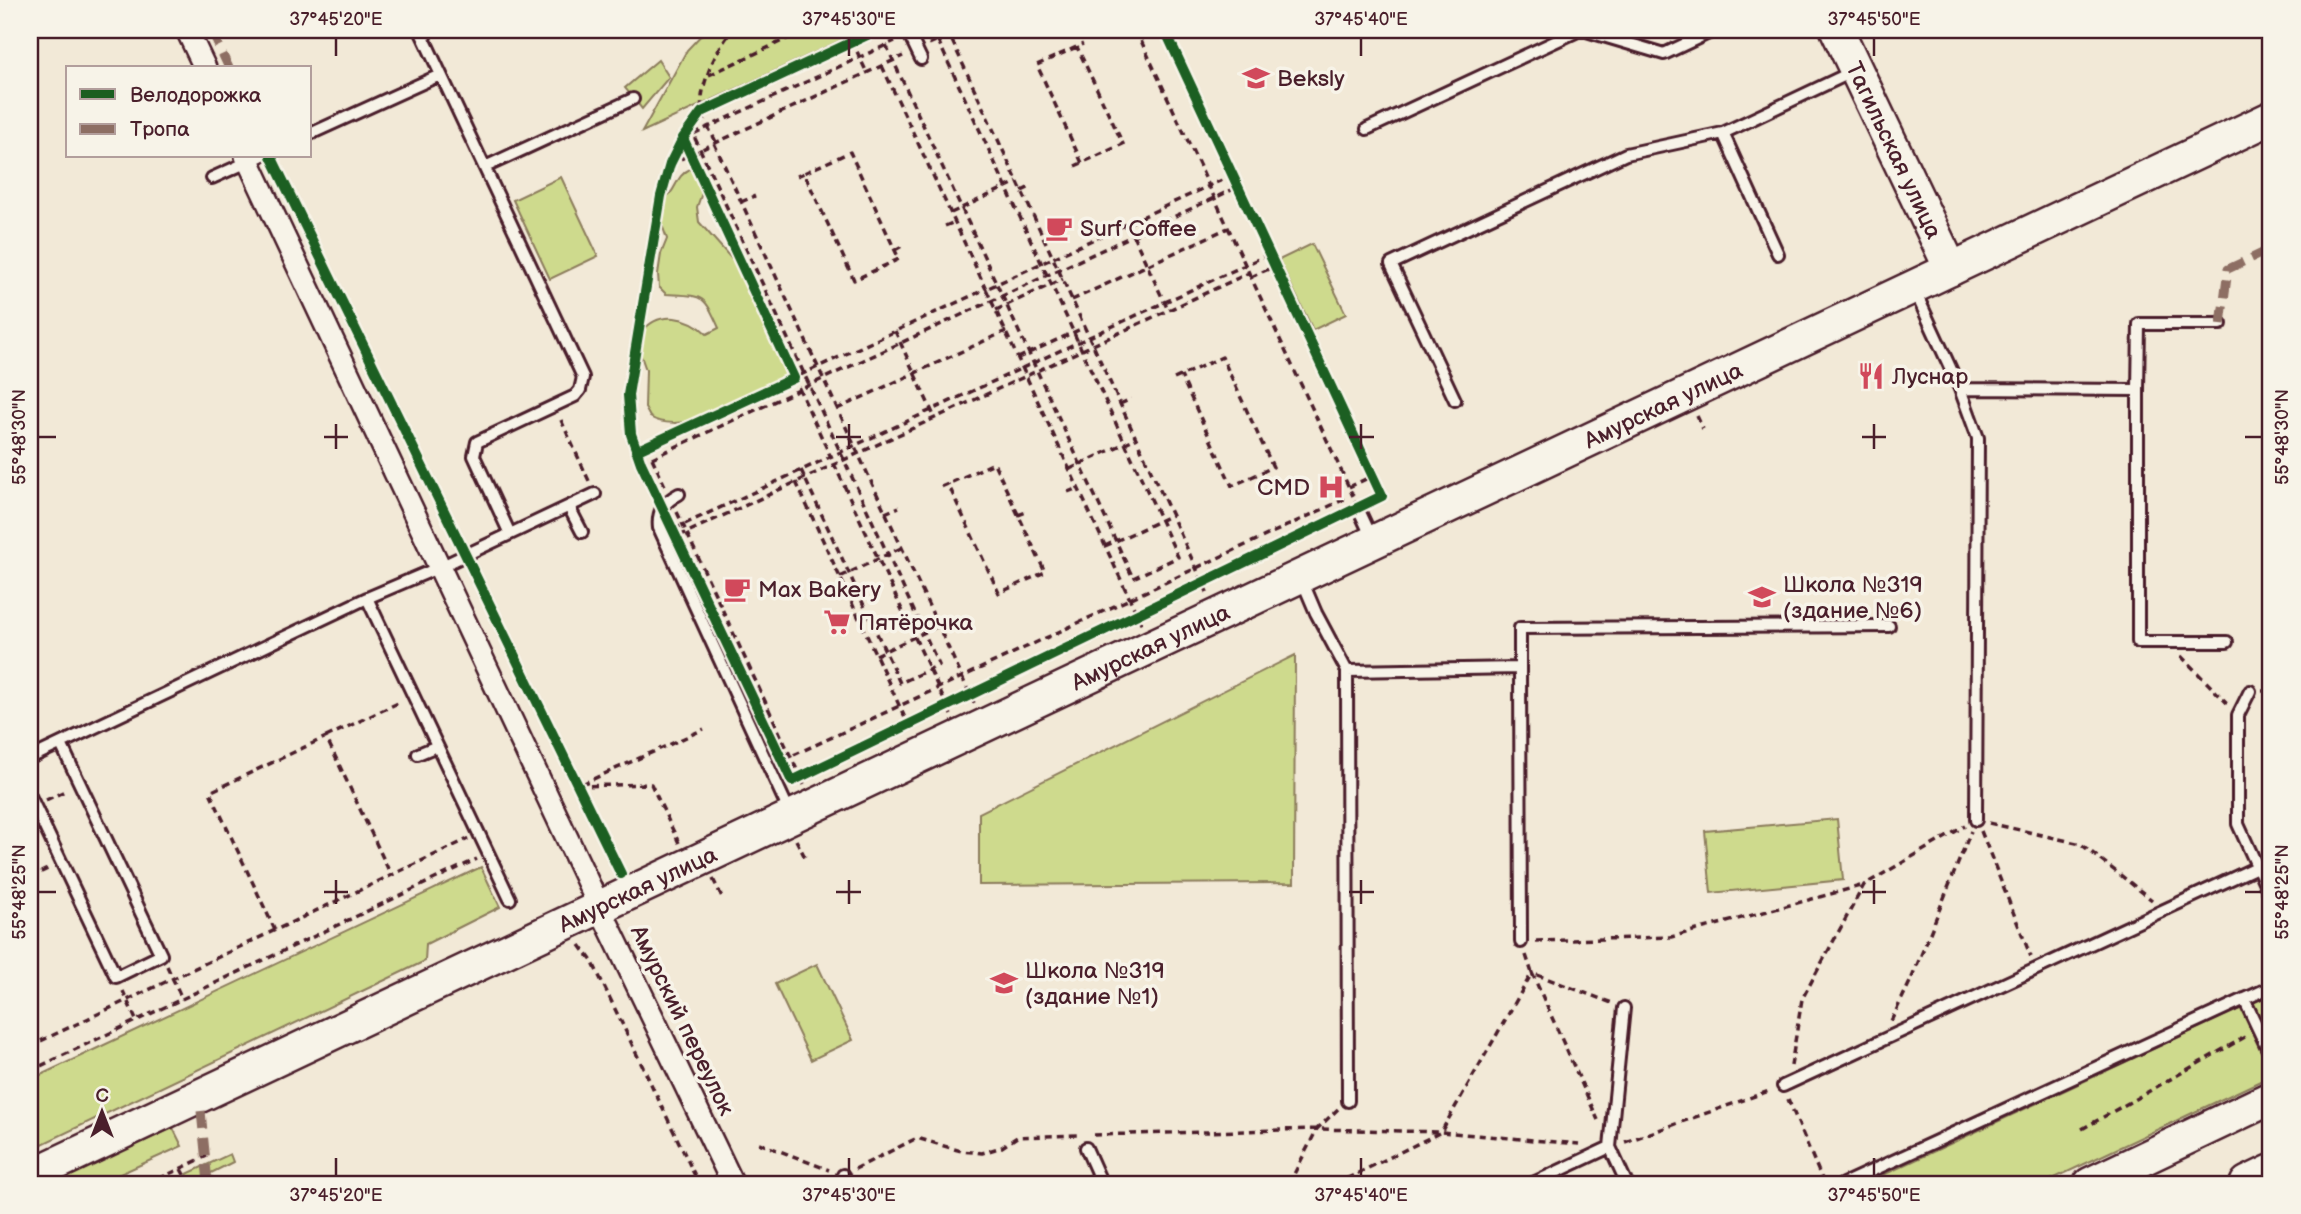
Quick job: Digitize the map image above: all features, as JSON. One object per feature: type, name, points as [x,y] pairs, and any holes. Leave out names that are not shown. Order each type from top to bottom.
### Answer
[{"type":"main road","points":[[2248,1184],[2271,1173]]},
{"type":"street","points":[[187,30],[204,66]]},
{"type":"street","name":"Тагильская улица","points":[[1837,30],[1951,269]]},
{"type":"street","name":"Амурская улица","points":[[30,1176],[2271,118]]},
{"type":"street","name":"Амурский переулок","points":[[252,158],[440,568],[733,1184]]},
{"type":"street","points":[[2090,1184],[2271,1098]]},
{"type":"lane","points":[[420,30],[583,377],[580,390],[575,396],[477,442],[474,456],[510,534]]},
{"type":"lane","points":[[1367,129],[1582,30],[1664,54],[1715,30]]},
{"type":"lane","points":[[914,32],[918,55]]},
{"type":"lane","points":[[1455,400],[1391,264],[1626,154],[1723,133],[1856,70]]},
{"type":"lane","points":[[312,133],[440,75]]},
{"type":"lane","points":[[485,167],[633,99]]},
{"type":"lane","points":[[589,103],[595,116]]},
{"type":"lane","points":[[1723,133],[1778,254]]},
{"type":"lane","points":[[212,178],[252,158]]},
{"type":"lane","points":[[1913,287],[1960,389],[1978,438],[1976,820]]},
{"type":"lane","points":[[2221,324],[2139,324],[2138,642],[2227,642]]},
{"type":"lane","points":[[1960,389],[2138,390]]},
{"type":"lane","points":[[30,758],[367,598],[440,568],[595,494]]},
{"type":"lane","points":[[675,496],[662,508],[659,528],[792,816]]},
{"type":"lane","points":[[569,506],[582,532]]},
{"type":"lane","points":[[1358,508],[1374,541]]},
{"type":"lane","points":[[1301,577],[1316,613],[1347,671],[1348,1101]]},
{"type":"lane","points":[[367,598],[510,898]]},
{"type":"lane","points":[[1521,942],[1520,628],[1889,626]]},
{"type":"lane","points":[[1347,671],[1520,668]]},
{"type":"lane","points":[[2250,691],[2238,715],[2238,824],[2271,897]]},
{"type":"lane","points":[[32,801],[116,976],[161,955],[61,744]]},
{"type":"lane","points":[[418,754],[437,746]]},
{"type":"lane","points":[[1783,1086],[2257,867]]},
{"type":"lane","points":[[1843,1184],[2271,987]]},
{"type":"lane","points":[[2244,999],[2271,1056]]},
{"type":"lane","points":[[1624,1008],[1610,1147],[1627,1184]]},
{"type":"lane","points":[[1531,1184],[1610,1147]]},
{"type":"lane","points":[[1086,1148],[1102,1184]]},
{"type":"path","points":[[733,30],[715,57],[707,76],[702,112],[741,202],[975,706]]},
{"type":"path","points":[[792,37],[795,30]]},
{"type":"path","points":[[707,76],[806,30]]},
{"type":"path","points":[[847,30],[857,40],[859,57],[867,73]]},
{"type":"path","points":[[886,45],[1133,578],[1178,557],[933,30]]},
{"type":"path","points":[[670,164],[893,61],[918,55],[948,32],[960,30]]},
{"type":"path","points":[[1136,30],[1358,508],[1382,496],[1367,464]]},
{"type":"path","points":[[695,152],[693,134],[914,32]]},
{"type":"path","points":[[948,32],[1209,596]]},
{"type":"path","points":[[840,48],[857,40]]},
{"type":"path","points":[[1082,163],[1037,65],[1083,44]]},
{"type":"path","points":[[1075,166],[1123,144],[1077,47]]},
{"type":"path","points":[[882,66],[1143,627]]},
{"type":"path","points":[[714,106],[702,112],[683,138],[695,152],[799,376],[809,386],[939,665],[900,683],[801,470]]},
{"type":"path","points":[[666,176],[678,146]]},
{"type":"path","points":[[797,176],[850,152],[899,259],[854,280],[804,173]]},
{"type":"path","points":[[1227,163],[1243,198]]},
{"type":"path","points":[[782,383],[1233,175]]},
{"type":"path","points":[[951,213],[1017,182]]},
{"type":"path","points":[[1021,191],[1032,186]]},
{"type":"path","points":[[641,463],[1238,187]]},
{"type":"path","points":[[741,202],[755,196]]},
{"type":"path","points":[[945,226],[955,222]]},
{"type":"path","points":[[1128,224],[1168,310]]},
{"type":"path","points":[[1072,300],[1228,228]]},
{"type":"path","points":[[1264,243],[1281,279]]},
{"type":"path","points":[[895,250],[902,246]]},
{"type":"path","points":[[678,527],[1269,254]]},
{"type":"path","points":[[687,533],[1168,310],[1275,266]]},
{"type":"path","points":[[996,310],[1062,279]]},
{"type":"path","points":[[1018,358],[1085,327]]},
{"type":"path","points":[[895,331],[935,418]]},
{"type":"path","points":[[837,409],[1006,331]]},
{"type":"path","points":[[1174,379],[1222,357],[1273,467],[1232,486],[1181,376]]},
{"type":"path","points":[[799,376],[800,390],[930,669],[945,712],[982,689]]},
{"type":"path","points":[[1297,392],[1303,389]]},
{"type":"path","points":[[1121,404],[1131,399]]},
{"type":"path","points":[[1248,414],[1254,411]]},
{"type":"path","points":[[565,430],[595,494]]},
{"type":"path","points":[[1070,469],[1136,438]]},
{"type":"path","points":[[636,451],[662,508],[678,527],[787,758]]},
{"type":"path","points":[[652,458],[675,496],[678,527]]},
{"type":"path","points":[[942,487],[948,484],[994,463],[1045,572],[999,593],[948,484]]},
{"type":"path","points":[[1348,487],[1372,476]]},
{"type":"path","points":[[796,482],[876,655],[913,727],[897,731]]},
{"type":"path","points":[[1068,492],[1078,488]]},
{"type":"path","points":[[769,766],[1353,496]]},
{"type":"path","points":[[886,513],[899,506]]},
{"type":"path","points":[[1018,515],[1026,512]]},
{"type":"path","points":[[1105,546],[1172,515]]},
{"type":"path","points":[[678,527],[687,533],[787,758],[792,780],[803,782],[812,771]]},
{"type":"path","points":[[840,577],[902,548]]},
{"type":"path","points":[[1192,587],[1215,576]]},
{"type":"path","points":[[1125,620],[1148,608]]},
{"type":"path","points":[[876,655],[938,626]]},
{"type":"path","points":[[2168,642],[2238,715]]},
{"type":"path","points":[[275,930],[210,792],[414,696]]},
{"type":"path","points":[[680,845],[651,784],[578,786],[704,729]]},
{"type":"path","points":[[326,737],[391,875]]},
{"type":"path","points":[[32,801],[80,784]]},
{"type":"path","points":[[1976,820],[2036,969]]},
{"type":"path","points":[[1881,1041],[1911,981],[1976,820]]},
{"type":"path","points":[[1610,1147],[1532,973],[1521,942],[1671,937],[1864,885],[1976,820],[2081,844],[2164,910]]},
{"type":"path","points":[[30,1046],[479,834]]},
{"type":"path","points":[[30,1071],[488,854]]},
{"type":"path","points":[[30,877],[61,862]]},
{"type":"path","points":[[1824,1184],[1783,1086],[1792,1063],[1802,999],[1864,885]]},
{"type":"path","points":[[578,942],[592,961],[699,1184]]},
{"type":"path","points":[[161,955],[182,999]]},
{"type":"path","points":[[1532,973],[1624,1008]]},
{"type":"path","points":[[1441,1132],[1532,973]]},
{"type":"path","points":[[116,976],[136,1020]]},
{"type":"path","points":[[2082,1129],[2259,1030]]},
{"type":"path","points":[[1336,1184],[1441,1132],[1610,1147],[1783,1086]]},
{"type":"path","points":[[1289,1184],[1317,1129],[1348,1101]]},
{"type":"path","points":[[148,1184],[207,1156]]},
{"type":"path","points":[[181,1169],[189,1184]]},
{"type":"green space","points":[[706,30],[863,30],[642,132],[687,50]]},
{"type":"green space","points":[[658,60],[669,77],[642,109],[625,88]]},
{"type":"green space","points":[[692,168],[703,190],[697,207],[699,222],[737,265],[787,376],[785,380],[698,419],[680,423],[650,417],[645,408],[646,370],[640,353],[642,332],[657,320],[683,320],[707,334],[719,328],[701,299],[688,295],[666,294],[659,287],[661,254],[667,239],[660,219],[666,197],[682,175]]},
{"type":"green space","points":[[561,177],[598,256],[550,279],[513,200]]},
{"type":"green space","points":[[1312,244],[1346,314],[1313,330],[1279,260]]},
{"type":"green space","points":[[1295,655],[1294,883],[979,885],[979,813]]},
{"type":"green space","points":[[1837,819],[1843,880],[1711,893],[1705,831]]},
{"type":"green space","points":[[481,867],[500,907],[426,944],[425,961],[30,1150],[30,1080]]},
{"type":"green space","points":[[817,964],[853,1040],[811,1060],[775,984]]},
{"type":"green space","points":[[2271,994],[2271,1076],[2042,1184],[1864,1184]]},
{"type":"green space","points":[[173,1128],[182,1146],[98,1184],[50,1184]]},
{"type":"green space","points":[[230,1154],[233,1162],[197,1180],[199,1184],[192,1184],[187,1174]]},
{"type":"marked path","points":[[211,30],[228,66]]},
{"type":"marked path","points":[[2221,324],[2228,269],[2271,249]]},
{"type":"marked path","points":[[201,1111],[208,1183]]},
{"type":"cycle path","points":[[878,30],[702,112],[683,138],[670,164],[661,196],[628,395],[631,434],[641,463],[792,781],[1382,496],[1165,30]]},
{"type":"cycle path","points":[[636,451],[794,378],[683,138]]},
{"type":"cycle path","points":[[272,158],[621,874]]},
{"type":"place","name":"Beksly","points":[[1256,78]]},
{"type":"place","name":"Surf Coffee","points":[[1059,228]]},
{"type":"place","name":"Луснар","points":[[1871,376]]},
{"type":"place","name":"CMD","points":[[1331,487]]},
{"type":"place","name":"Max Bakery","points":[[737,589]]},
{"type":"place","name":"Школа №319 (здание №6)","points":[[1762,597]]},
{"type":"place","name":"Пятёрочка","points":[[837,622]]},
{"type":"place","name":"Школа №319 (здание №1)","points":[[1004,983]]}]
